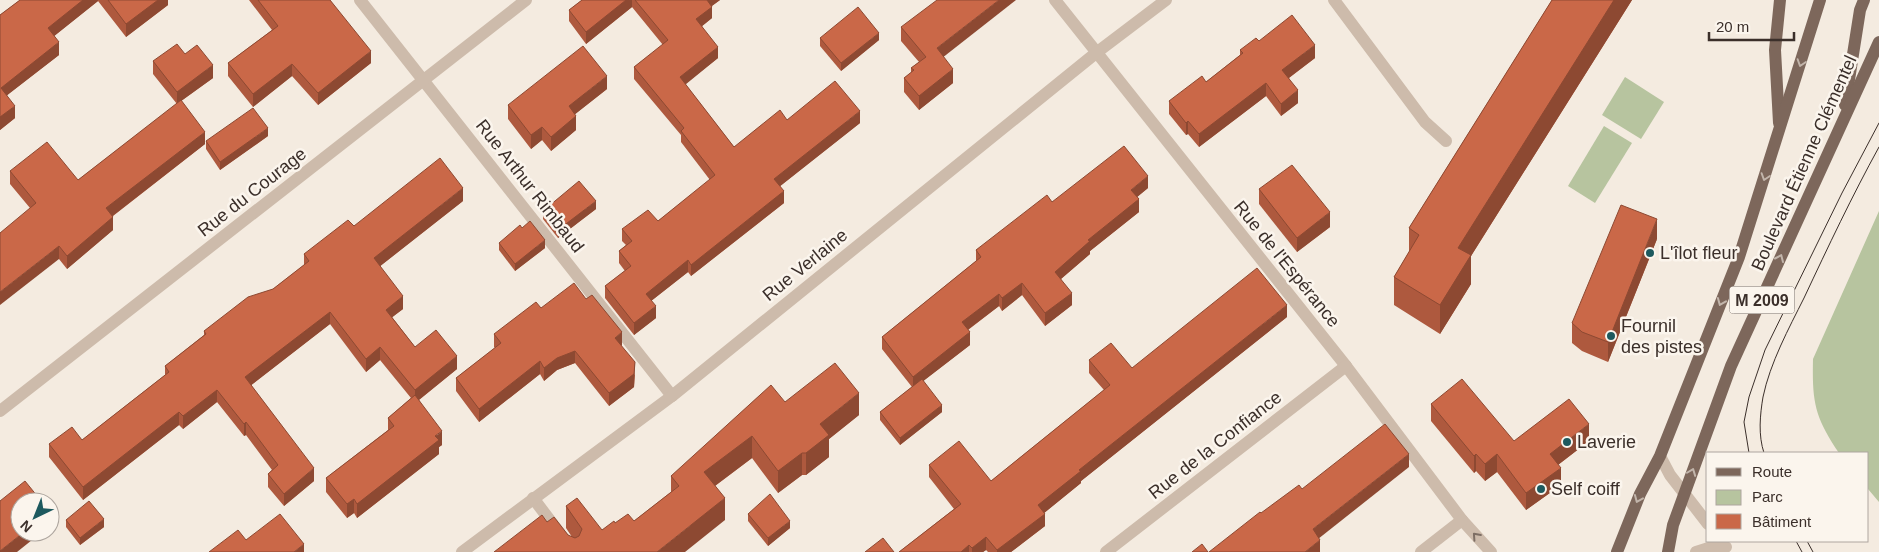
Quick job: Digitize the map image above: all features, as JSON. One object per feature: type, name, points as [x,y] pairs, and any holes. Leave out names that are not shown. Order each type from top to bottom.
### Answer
[{"type":"main road","points":[[1780,0],[1776,50],[1780,131]]},
{"type":"main road","name":"M 2009","points":[[1780,131],[1820,0]]},
{"type":"main road","points":[[1842,122],[1860,10],[1864,0]]},
{"type":"main road","name":"Boulevard Étienne Clémentel","points":[[1668,552],[1673,525],[1731,366],[1879,42]]},
{"type":"main road","name":"Boulevard Étienne Clémentel","points":[[1617,552],[1640,494],[1660,456],[1739,257],[1780,131]]},
{"type":"street","name":"Rue Arthur Rimbaud","points":[[360,0],[672,396]]},
{"type":"street","name":"Rue du Courage","points":[[0,411],[526,0]]},
{"type":"street","name":"Rue de l'Espérance","points":[[1055,0],[1346,366],[1462,520],[1491,552]]},
{"type":"street","name":"Rue Verlaine","points":[[462,552],[672,396],[1096,52],[1166,0]]},
{"type":"street","points":[[1334,0],[1425,122],[1446,141]]},
{"type":"street","name":"Rue de la Confiance","points":[[1106,552],[1346,366]]},
{"type":"street","points":[[1660,456],[1670,475],[1706,522]]},
{"type":"street","points":[[533,498],[574,552]]},
{"type":"street","points":[[1421,552],[1462,520]]},
{"type":"street","points":[[1696,552],[1715,546],[1726,546]]},
{"type":"green space","points":[[1625,77],[1664,102],[1641,139],[1602,115]]},
{"type":"green space","points":[[1604,126],[1632,143],[1595,203],[1568,186]]},
{"type":"green space","points":[[1879,211],[1879,502],[1869,490],[1869,452],[1838,452],[1820,419],[1814,399],[1813,359]]},
{"type":"building","points":[[20,0],[83,0],[48,28],[59,42],[1,88],[15,106],[0,117],[0,15]]},
{"type":"building","points":[[108,0],[158,0],[126,24]]},
{"type":"building","points":[[258,0],[330,0],[371,51],[318,93],[292,64],[253,94],[228,63],[278,26]]},
{"type":"building","points":[[582,0],[626,0],[586,32],[569,10]]},
{"type":"building","points":[[635,0],[707,0],[712,7],[696,19],[718,47],[680,77],[734,147],[780,110],[787,120],[835,81],[860,111],[774,179],[784,191],[691,265],[688,260],[646,294],[656,306],[634,323],[605,286],[631,266],[619,251],[632,241],[622,229],[648,210],[658,221],[715,175],[681,131],[684,128],[634,67],[668,40]]},
{"type":"building","points":[[937,0],[999,0],[937,48],[953,69],[919,96],[904,78],[914,70],[911,68],[926,57],[901,27]]},
{"type":"building","points":[[1552,0],[1614,0],[1458,248],[1471,255],[1440,305],[1394,277],[1419,235],[1409,228]]},
{"type":"building","points":[[858,7],[879,33],[841,63],[820,38]]},
{"type":"building","points":[[1292,15],[1315,45],[1282,70],[1298,90],[1281,104],[1266,83],[1199,134],[1188,121],[1186,123],[1169,101],[1202,76],[1206,82],[1243,53],[1240,50],[1256,38],[1259,41]]},
{"type":"building","points":[[177,44],[185,54],[197,45],[213,65],[177,92],[153,61]]},
{"type":"building","points":[[583,46],[607,76],[569,106],[576,116],[551,137],[542,127],[531,135],[508,105]]},
{"type":"building","points":[[181,100],[205,132],[106,208],[113,217],[67,256],[59,246],[0,292],[0,233],[36,203],[10,171],[47,142],[78,180]]},
{"type":"building","points":[[253,108],[268,128],[220,162],[206,141]]},
{"type":"building","points":[[1124,146],[1148,176],[1131,190],[1139,199],[1088,240],[1090,241],[1055,272],[1072,293],[1045,313],[1022,283],[1002,298],[999,294],[962,322],[970,332],[913,377],[882,337],[981,257],[976,250],[1047,195],[1052,202]]},
{"type":"building","points":[[440,158],[463,188],[374,258],[403,296],[386,310],[415,347],[436,330],[457,356],[415,390],[380,347],[366,359],[330,312],[245,377],[314,468],[284,494],[268,474],[278,465],[246,422],[244,424],[217,390],[183,416],[179,412],[83,487],[49,444],[72,427],[82,440],[169,372],[165,366],[206,334],[204,331],[248,297],[273,289],[309,261],[304,254],[348,220],[354,226]]},
{"type":"building","points":[[1292,165],[1330,212],[1297,238],[1259,189]]},
{"type":"building","points":[[579,181],[596,201],[558,230],[543,211]]},
{"type":"building","points":[[1621,205],[1657,219],[1608,342],[1582,332],[1572,323]]},
{"type":"building","points":[[530,221],[545,240],[515,264],[499,243],[520,225],[522,228]]},
{"type":"building","points":[[1257,268],[1287,305],[1079,470],[1081,471],[1038,505],[1045,514],[997,550],[986,537],[972,548],[969,545],[961,552],[899,552],[961,504],[929,465],[959,441],[991,481],[1110,385],[1089,360],[1111,343],[1132,368]]},
{"type":"building","points":[[574,283],[586,299],[592,295],[622,332],[615,338],[635,362],[634,374],[609,393],[575,351],[557,358],[544,368],[540,361],[479,409],[456,378],[501,343],[494,334],[536,302],[541,308]]},
{"type":"building","points":[[835,363],[859,393],[820,424],[829,435],[778,471],[752,436],[704,472],[725,498],[657,552],[494,552],[542,515],[547,522],[554,517],[568,535],[575,538],[579,536],[582,529],[566,506],[577,498],[602,530],[628,514],[634,521],[679,486],[671,476],[771,385],[785,402]]},
{"type":"building","points":[[922,379],[942,405],[900,438],[880,412]]},
{"type":"building","points":[[1462,379],[1514,441],[1569,399],[1589,424],[1550,454],[1561,468],[1526,493],[1497,454],[1485,464],[1476,454],[1474,456],[1431,404]]},
{"type":"building","points":[[415,395],[442,431],[435,436],[439,440],[357,504],[354,499],[347,504],[326,478],[394,426],[388,418]]},
{"type":"building","points":[[1385,424],[1409,454],[1313,529],[1320,540],[1305,552],[1209,552],[1260,512],[1299,485],[1302,489]]},
{"type":"building","points":[[25,481],[34,492],[11,492]]},
{"type":"building","points":[[10,493],[11,542],[0,551],[0,501]]},
{"type":"building","points":[[770,494],[790,521],[768,538],[748,514]]},
{"type":"building","points":[[89,501],[104,519],[80,538],[66,520]]},
{"type":"building","points":[[280,514],[304,544],[294,552],[209,552],[238,530],[246,540]]},
{"type":"building","points":[[883,538],[894,552],[865,552]]},
{"type":"building","points":[[1202,544],[1208,552],[1192,552]]},
{"type":"tram line","points":[[1749,452],[1744,422],[1749,397],[1765,350],[1842,193],[1879,123]]},
{"type":"tram line","points":[[1764,452],[1760,432],[1760,418],[1770,371],[1831,241],[1879,147]]},
{"type":"tram line","points":[[1797,542],[1802,552]]},
{"type":"tram line","points":[[1808,542],[1813,552]]},
{"type":"place","name":"L'îlot fleur","points":[[1650,253]]},
{"type":"place","name":"Fournil des pistes","points":[[1611,336]]},
{"type":"place","name":"Laverie","points":[[1567,442]]},
{"type":"place","name":"Self coiff","points":[[1541,489]]}]
